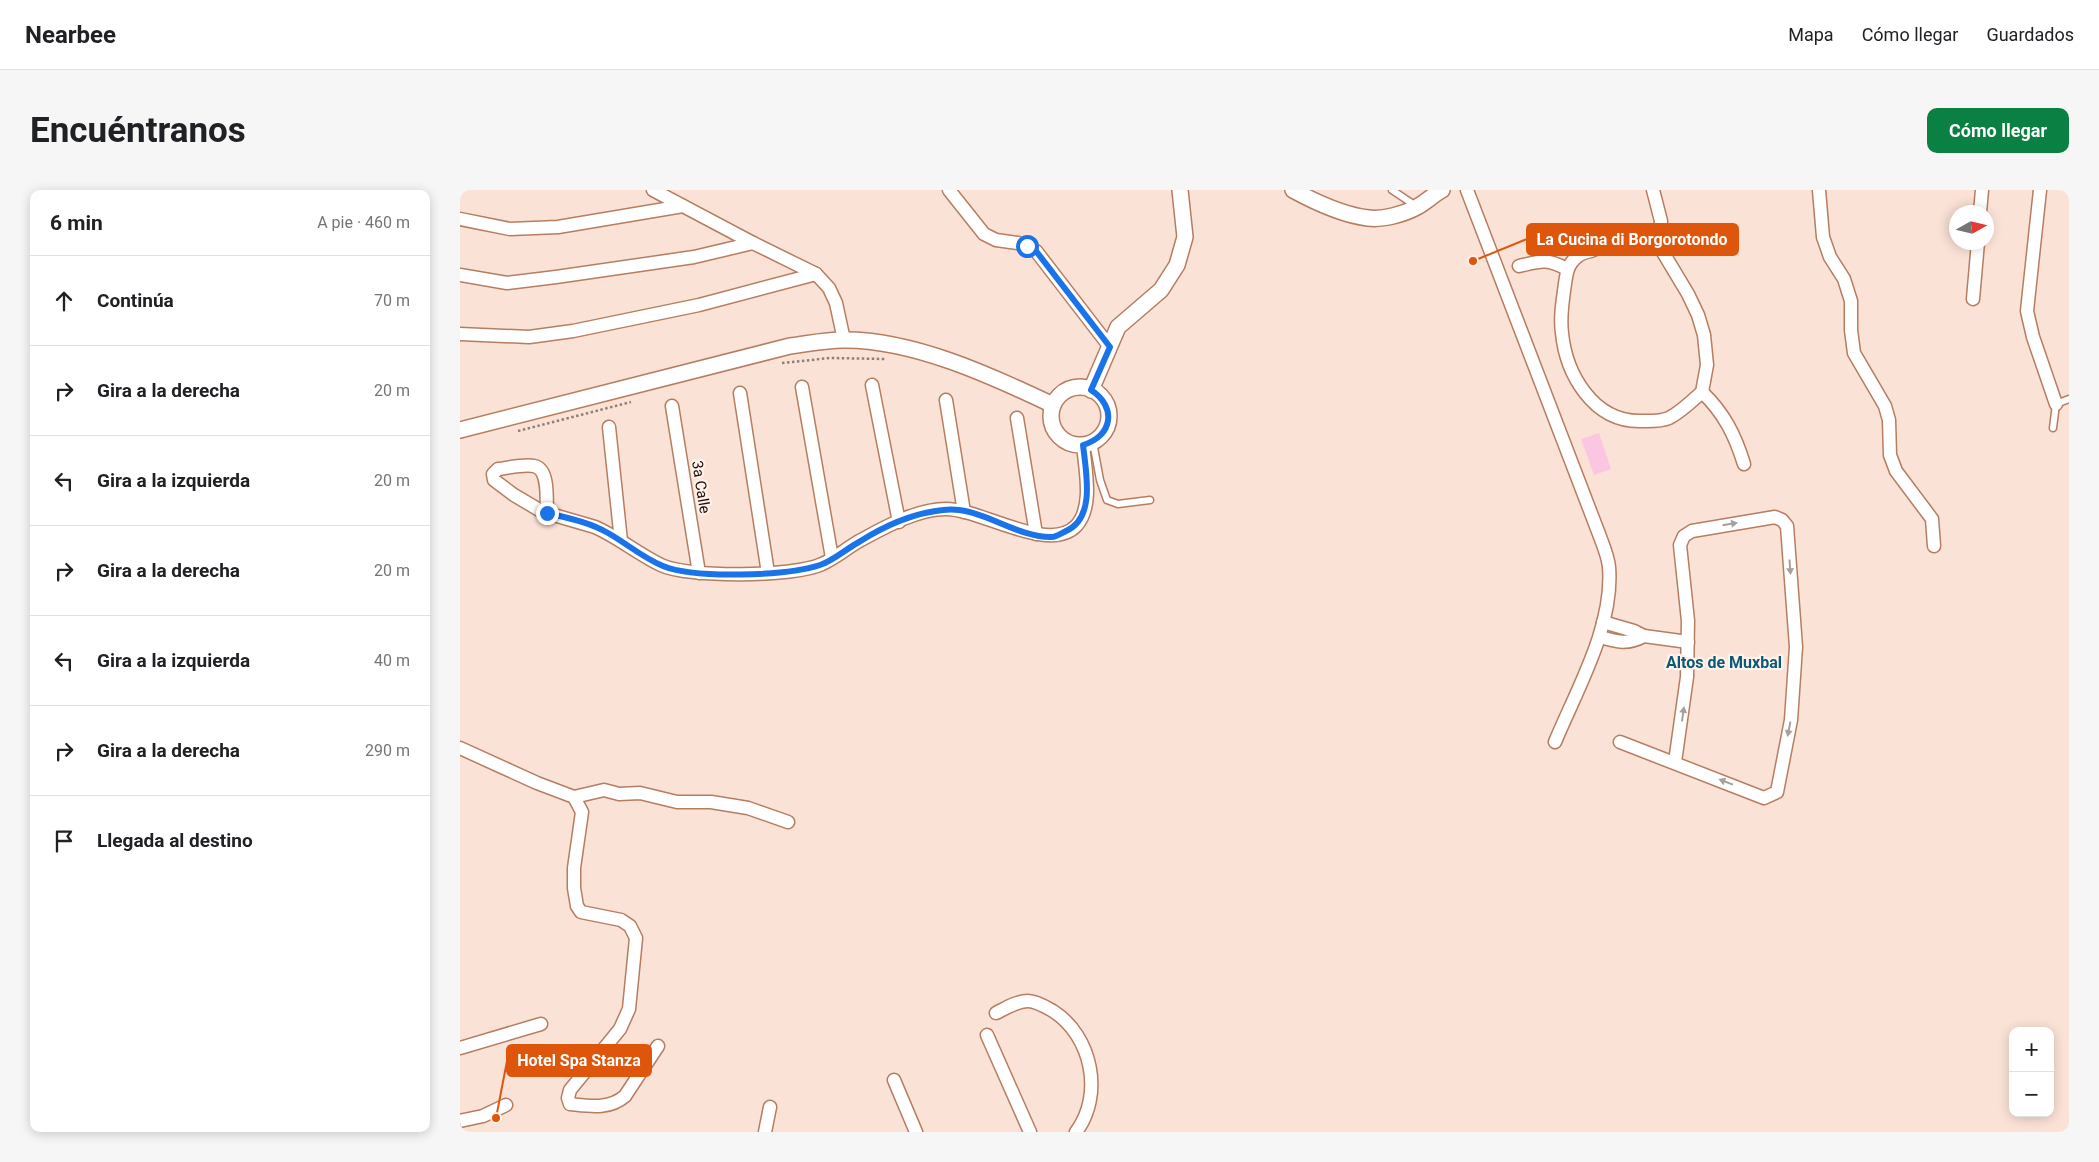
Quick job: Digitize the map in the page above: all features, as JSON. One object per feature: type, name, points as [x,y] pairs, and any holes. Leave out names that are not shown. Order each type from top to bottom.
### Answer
[{"type":"street","points":[[654,190],[752,243],[816,274],[829,288],[836,303],[844,340]]},
{"type":"street","points":[[949,190],[984,234],[996,240],[1018,243],[1036,251],[1110,347]]},
{"type":"street","points":[[1091,390],[1118,327],[1161,290],[1177,265],[1185,237],[1180,190]]},
{"type":"street","points":[[1293,190],[1319,203],[1369,219],[1393,216],[1417,207],[1442,190]]},
{"type":"street","points":[[1467,190],[1607,555],[1609,574],[1600,637],[1555,742]]},
{"type":"street","points":[[1652,190],[1661,221],[1658,244],[1688,294],[1698,316],[1704,335],[1707,365],[1702,392],[1668,418],[1651,421],[1632,421],[1606,414],[1592,402],[1580,387],[1572,371],[1565,353],[1562,332],[1561,309],[1567,268],[1577,256],[1613,243],[1658,244]]},
{"type":"street","points":[[1819,190],[1822,237],[1830,257],[1844,279],[1851,301],[1851,330],[1854,353],[1885,406],[1889,420],[1890,456],[1896,472],[1932,519],[1934,546]]},
{"type":"street","points":[[1981,205],[1982,190]]},
{"type":"street","points":[[2040,190],[2027,311],[2056,404]]},
{"type":"street","points":[[460,219],[510,229],[558,227],[682,206]]},
{"type":"street","points":[[460,275],[507,283],[527,281],[676,260],[752,243]]},
{"type":"street","points":[[1973,300],[1977,250]]},
{"type":"street","points":[[1518,266],[1539,261],[1551,261],[1567,268]]},
{"type":"street","points":[[460,334],[529,337],[573,331],[699,305],[816,274]]},
{"type":"street","points":[[460,430],[790,346],[844,340],[898,346],[968,367],[1021,389],[1053,405]]},
{"type":"street","points":[[872,385],[899,522]]},
{"type":"street","points":[[802,387],[832,558]]},
{"type":"street","points":[[1080,387],[1091,390],[1103,400],[1109,415],[1107,426],[1102,435],[1088,444],[1071,444],[1061,438],[1054,428],[1051,417],[1053,405],[1069,389],[1080,387]]},
{"type":"street","points":[[1702,392],[1717,406],[1727,421],[1738,442],[1744,464]]},
{"type":"street","points":[[740,393],[768,573]]},
{"type":"street","points":[[946,400],[964,512]]},
{"type":"street","name":"3a Calle","points":[[672,406],[699,573]]},
{"type":"street","points":[[1017,418],[1036,534]]},
{"type":"street","points":[[609,427],[621,541]]},
{"type":"street","points":[[547,513],[545,475],[540,468],[534,466],[498,469],[493,474],[494,480],[530,506],[547,513],[584,522],[606,532],[662,566],[675,570],[699,573],[768,573],[821,565],[861,540],[899,522],[917,514],[945,509],[976,514],[1036,534],[1053,537],[1075,527],[1082,515],[1086,502],[1088,444]]},
{"type":"street","points":[[1620,742],[1764,798],[1777,792],[1791,720],[1796,647],[1787,526],[1782,520],[1775,517],[1692,531],[1684,536],[1680,545],[1688,621],[1688,677],[1675,762]]},
{"type":"street","points":[[1603,622],[1634,631],[1644,636],[1688,642]]},
{"type":"street","points":[[1600,637],[1618,642],[1633,642],[1644,636]]},
{"type":"street","points":[[460,748],[537,783],[574,797],[604,790],[619,794],[640,793],[677,802],[710,802],[748,808],[788,822]]},
{"type":"street","points":[[574,797],[582,812],[574,868],[574,888],[577,906],[581,912],[620,920],[630,926],[636,938],[628,1009],[620,1029],[570,1090],[568,1098],[570,1104],[613,1105],[625,1096],[658,1046]]},
{"type":"street","points":[[996,1013],[1014,1004],[1027,1001],[1036,1003],[1061,1017],[1076,1034],[1086,1055],[1091,1091],[1087,1113],[1076,1132]]},
{"type":"street","points":[[460,1048],[540,1024]]},
{"type":"street","points":[[987,1035],[1030,1132]]},
{"type":"street","points":[[894,1080],[916,1132]]},
{"type":"street","points":[[460,1121],[483,1116],[506,1105]]},
{"type":"street","points":[[765,1132],[770,1107]]},
{"type":"lane","points":[[1392,190],[1417,207]]},
{"type":"lane","points":[[2053,428],[2056,404],[2069,399]]},
{"type":"lane","points":[[1088,444],[1107,500],[1118,504],[1150,500]]},
{"type":"path","points":[[780,364],[830,358],[889,359]]},
{"type":"path","points":[[515,432],[635,401]]},
{"type":"shaded area","points":[[1599,433],[1611,469],[1594,475],[1581,439]]},
{"type":"place","name":"La Cucina di Borgorotondo","points":[[1473,261]]},
{"type":"place","name":"Hotel Spa Stanza","points":[[496,1118]]},
{"type":"district","name":"Altos de Muxbal","points":[[1724,662]]},
{"type":"route","points":[[547,513],[584,522],[606,532],[662,566],[675,570],[699,573],[768,573],[821,565],[861,540],[917,514],[945,509],[976,514],[1030,534],[1053,537],[1075,527],[1082,515],[1086,502],[1086,471],[1083,445],[1093,442],[1102,435],[1107,426],[1109,415],[1106,405],[1100,396],[1091,390],[1110,347],[1036,251],[1027,246]]}]
